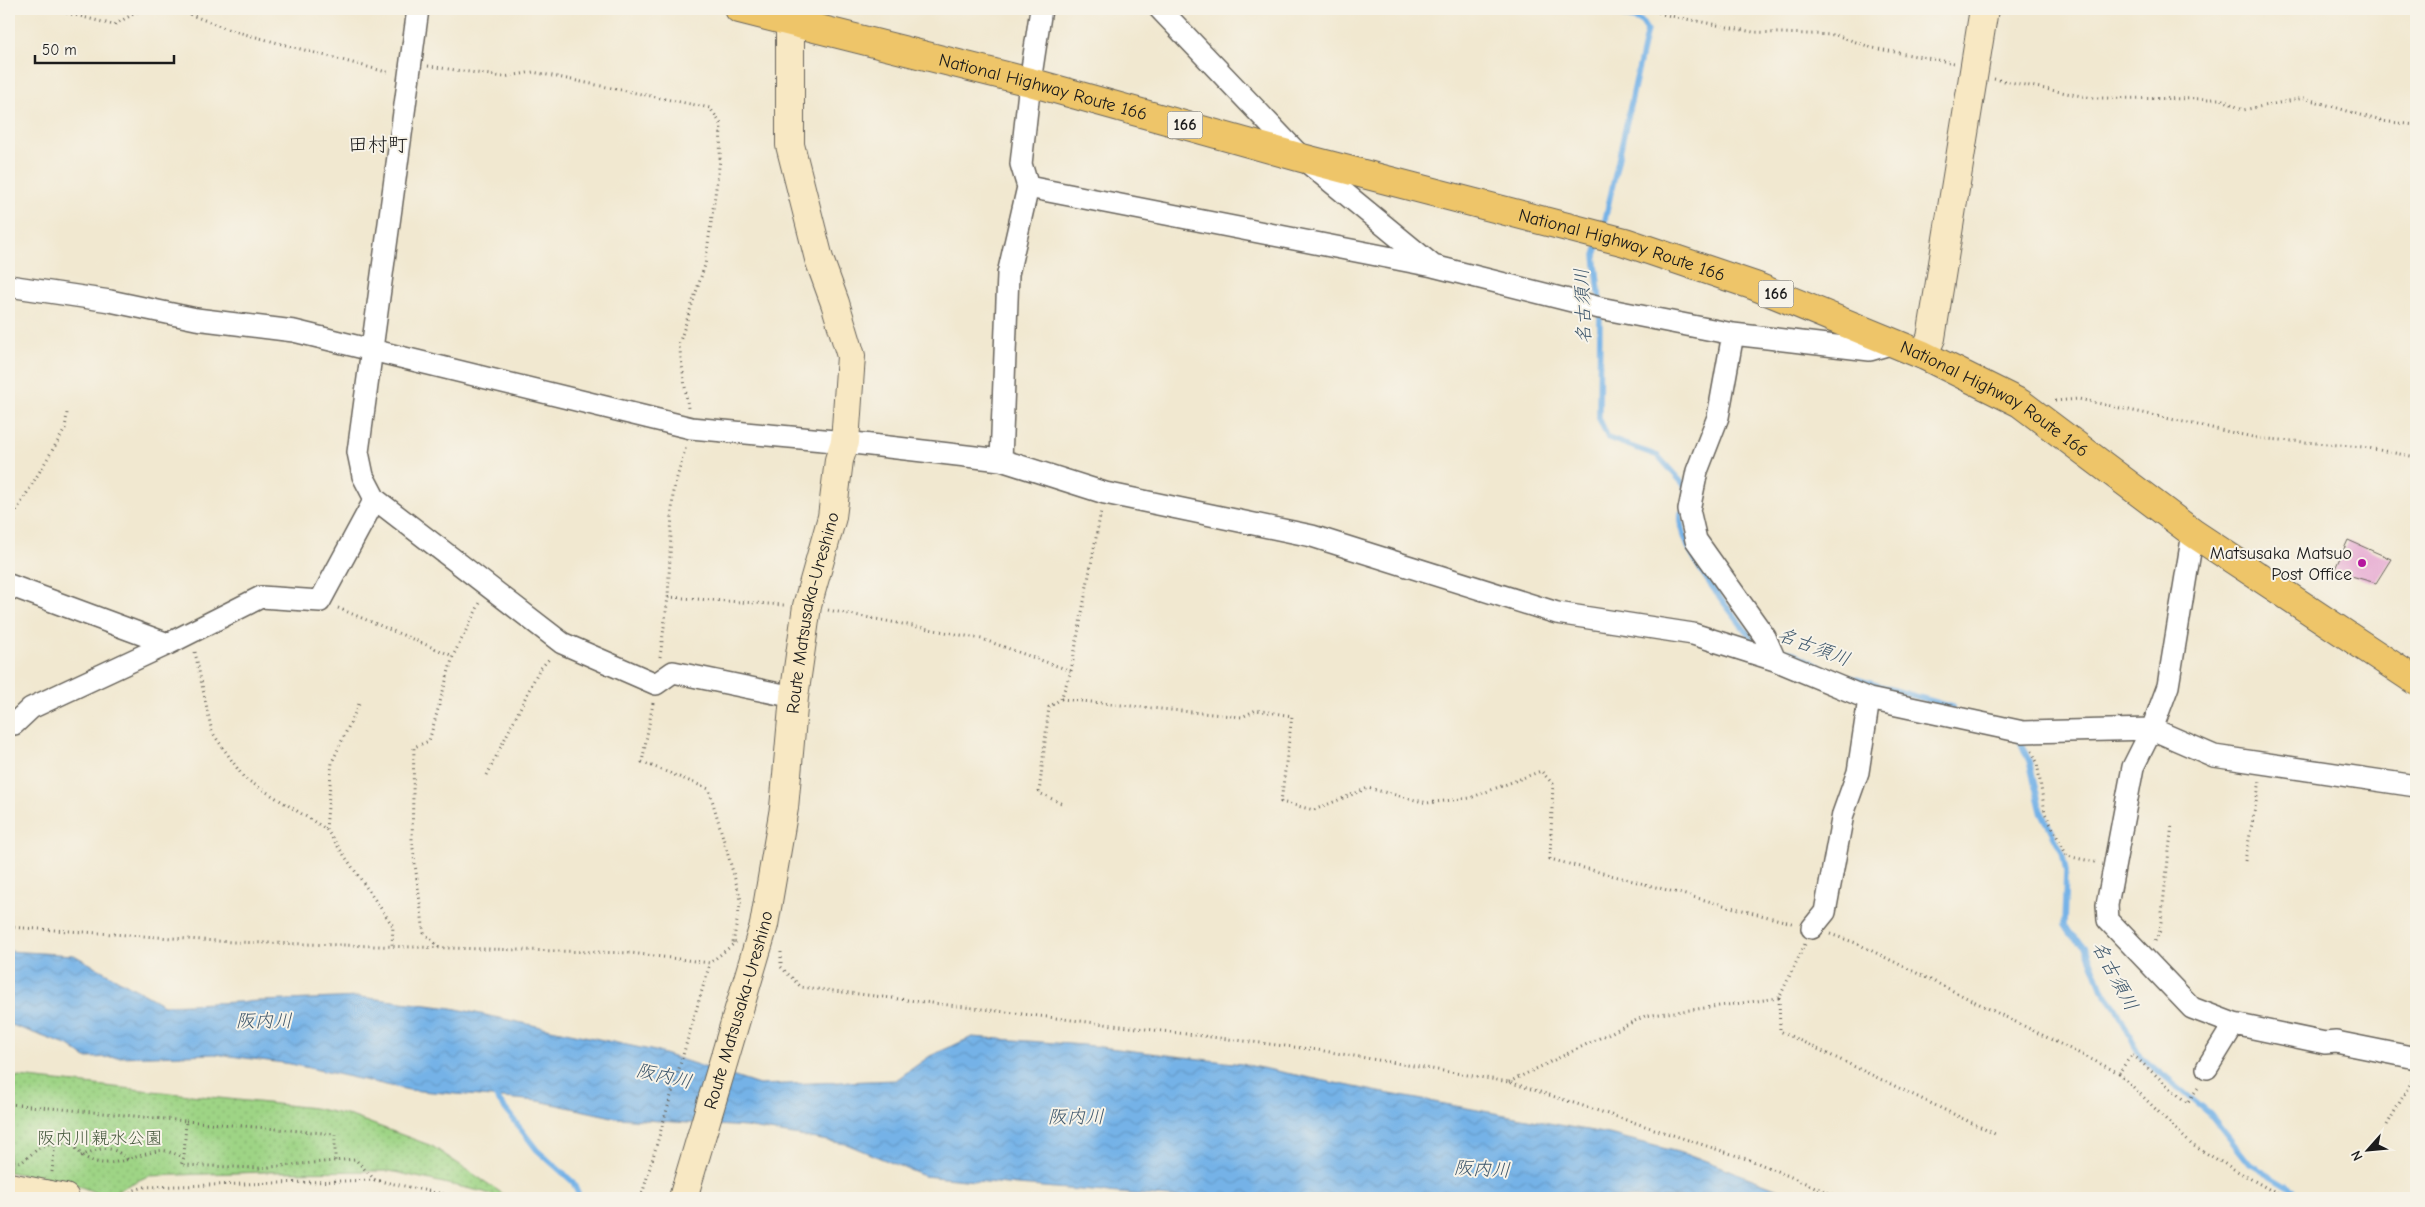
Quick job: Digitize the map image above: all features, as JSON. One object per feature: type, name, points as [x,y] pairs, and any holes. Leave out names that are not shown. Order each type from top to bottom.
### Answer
[{"type":"highway","name":"National Highway Route 166","points":[[739,9],[1030,82],[1302,158],[1625,242],[1755,286],[1923,355],[2020,403],[2193,533],[2416,681]]},
{"type":"main road","points":[[1923,355],[1931,338],[1975,75],[1984,9]]},
{"type":"main road","name":"Route Matsusaka-Ureshino","points":[[682,1198],[764,925],[784,808],[794,697],[808,606],[832,517],[839,460],[845,442],[851,356],[836,303],[817,250],[790,146],[790,22]]},
{"type":"main road","points":[[9,1187],[58,1188]]},
{"type":"street","points":[[418,9],[358,452],[363,476],[375,499],[562,643],[656,684],[673,672],[794,697]]},
{"type":"street","points":[[1000,460],[1008,274],[1028,187],[1022,164],[1030,82],[1041,9]]},
{"type":"street","points":[[1160,9],[1302,158],[1433,266]]},
{"type":"street","points":[[1028,187],[1433,266],[1600,308],[1733,334],[1870,350],[1894,343]]},
{"type":"street","points":[[9,286],[110,301],[196,319],[294,331],[691,428],[845,442],[1000,460],[1105,493],[1312,536],[1557,613],[1693,634],[1775,659],[1869,699],[2017,731],[2152,729],[2214,756],[2416,786]]},
{"type":"street","points":[[1733,334],[1718,417],[1697,471],[1689,510],[1696,540],[1765,637],[1775,659]]},
{"type":"street","points":[[14,724],[31,708],[168,644],[261,597],[320,601],[375,499]]},
{"type":"street","points":[[2193,533],[2168,686],[2152,729],[2133,767],[2107,905],[2108,920],[2192,1008],[2234,1024],[2325,1043],[2336,1042],[2416,1058]]},
{"type":"street","points":[[9,584],[168,644]]},
{"type":"street","points":[[1812,928],[1825,912],[1843,814],[1858,772],[1869,699]]},
{"type":"street","points":[[2207,1068],[2234,1024]]},
{"type":"path","points":[[52,9],[114,25],[142,9]]},
{"type":"path","points":[[176,9],[230,30],[410,71],[504,77],[534,72],[710,108],[721,124],[720,160],[705,265],[679,344],[691,428],[673,492],[668,597],[656,684],[642,762],[708,789],[741,900],[733,943]]},
{"type":"path","points":[[1655,9],[1661,14],[1753,32],[1836,34],[1873,48],[1960,64],[1975,75],[2092,98],[2221,99],[2243,110],[2304,98],[2381,121],[2416,125]]},
{"type":"path","points":[[2020,403],[2079,399],[2257,438],[2364,447],[2416,457]]},
{"type":"path","points":[[9,517],[15,513],[65,429],[67,413]]},
{"type":"path","points":[[1061,803],[1039,793],[1049,708],[1062,699],[1071,671],[1105,493]]},
{"type":"path","points":[[439,947],[424,934],[412,841],[414,747],[429,741],[453,656],[488,586]]},
{"type":"path","points":[[668,597],[808,606],[982,639],[1071,671]]},
{"type":"path","points":[[320,601],[453,656]]},
{"type":"path","points":[[191,632],[212,732],[217,740],[244,778],[326,830],[393,926],[392,946]]},
{"type":"path","points":[[488,775],[539,670],[562,643]]},
{"type":"path","points":[[1062,699],[1242,717],[1256,710],[1292,716],[1281,802],[1314,810],[1368,788],[1427,803],[1470,798],[1541,770],[1553,784],[1550,859],[1812,928],[1856,943],[2119,1073],[2192,1145],[2284,1198]]},
{"type":"path","points":[[326,830],[332,762],[360,702]]},
{"type":"path","points":[[2017,731],[2037,762],[2045,813],[2067,856],[2114,867]]},
{"type":"path","points":[[2245,861],[2263,763]]},
{"type":"path","points":[[2146,960],[2160,931],[2172,824]]},
{"type":"path","points":[[642,1198],[710,963],[733,943],[764,925]]},
{"type":"path","points":[[9,927],[232,942],[631,953],[710,963]]},
{"type":"path","points":[[1812,928],[1779,998],[1780,1031],[1997,1135]]},
{"type":"path","points":[[781,950],[781,967],[800,987],[1318,1050],[1509,1082],[1753,1161],[1840,1198]]},
{"type":"path","points":[[1509,1082],[1645,1016],[1779,998]]},
{"type":"path","points":[[2119,1073],[2132,1054],[2187,1103],[2194,1093]]},
{"type":"path","points":[[2387,1125],[2416,1072]]},
{"type":"path","points":[[9,1104],[336,1134],[335,1161]]},
{"type":"path","points":[[186,1121],[184,1157],[181,1165],[259,1168],[355,1159],[375,1180]]},
{"type":"path","points":[[9,1158],[22,1162],[42,1145],[55,1142],[73,1145],[81,1156],[101,1163],[129,1160],[160,1150],[184,1157]]},
{"type":"path","points":[[55,1142],[58,1188]]},
{"type":"path","points":[[81,1156],[101,1148],[117,1150],[129,1160]]},
{"type":"path","points":[[122,1198],[134,1190],[145,1187],[375,1180],[462,1198]]},
{"type":"green space","name":"阪内川親水公園","points":[[9,1076],[314,1108],[351,1116],[432,1146],[509,1198],[498,1198],[484,1192],[390,1171],[264,1172],[148,1176],[105,1196],[71,1183],[9,1172]]},
{"type":"water","name":"阪内川","points":[[9,951],[74,955],[164,1005],[360,997],[452,1008],[655,1051],[759,1085],[896,1080],[930,1056],[972,1037],[1084,1045],[1242,1064],[1379,1092],[1609,1134],[1693,1156],[1778,1189],[1791,1198],[1182,1198],[924,1176],[846,1144],[746,1127],[617,1118],[539,1101],[409,1090],[291,1064],[215,1054],[86,1058],[69,1046],[9,1024]]},
{"type":"building","points":[[2348,540],[2391,559],[2376,583],[2334,571]]},
{"type":"waterway","name":"名古須川","points":[[1602,9],[1641,21],[1647,30],[1603,229]]},
{"type":"waterway","name":"名古須川","points":[[1599,243],[1595,255],[1600,302]]},
{"type":"waterway","name":"名古須川","points":[[1600,312],[1599,418],[1608,438],[1658,456],[1685,486],[1685,489]]},
{"type":"waterway","name":"名古須川","points":[[1681,513],[1682,528],[1687,544],[1707,580],[1753,640],[1762,643]]},
{"type":"waterway","name":"名古須川","points":[[1775,647],[1794,653],[1828,671],[1953,707]]},
{"type":"waterway","name":"名古須川","points":[[2018,737],[2029,761],[2041,811],[2062,852],[2066,871],[2064,925],[2069,933],[2085,946],[2102,989],[2116,1008],[2140,1056],[2210,1114],[2250,1164],[2306,1198]]},
{"type":"waterway","points":[[493,1093],[537,1150],[573,1182],[580,1198]]},
{"type":"place","name":"Matsusaka Matsuo Post Office","points":[[2362,563]]},
{"type":"district","name":"田村町","points":[[378,144]]}]
